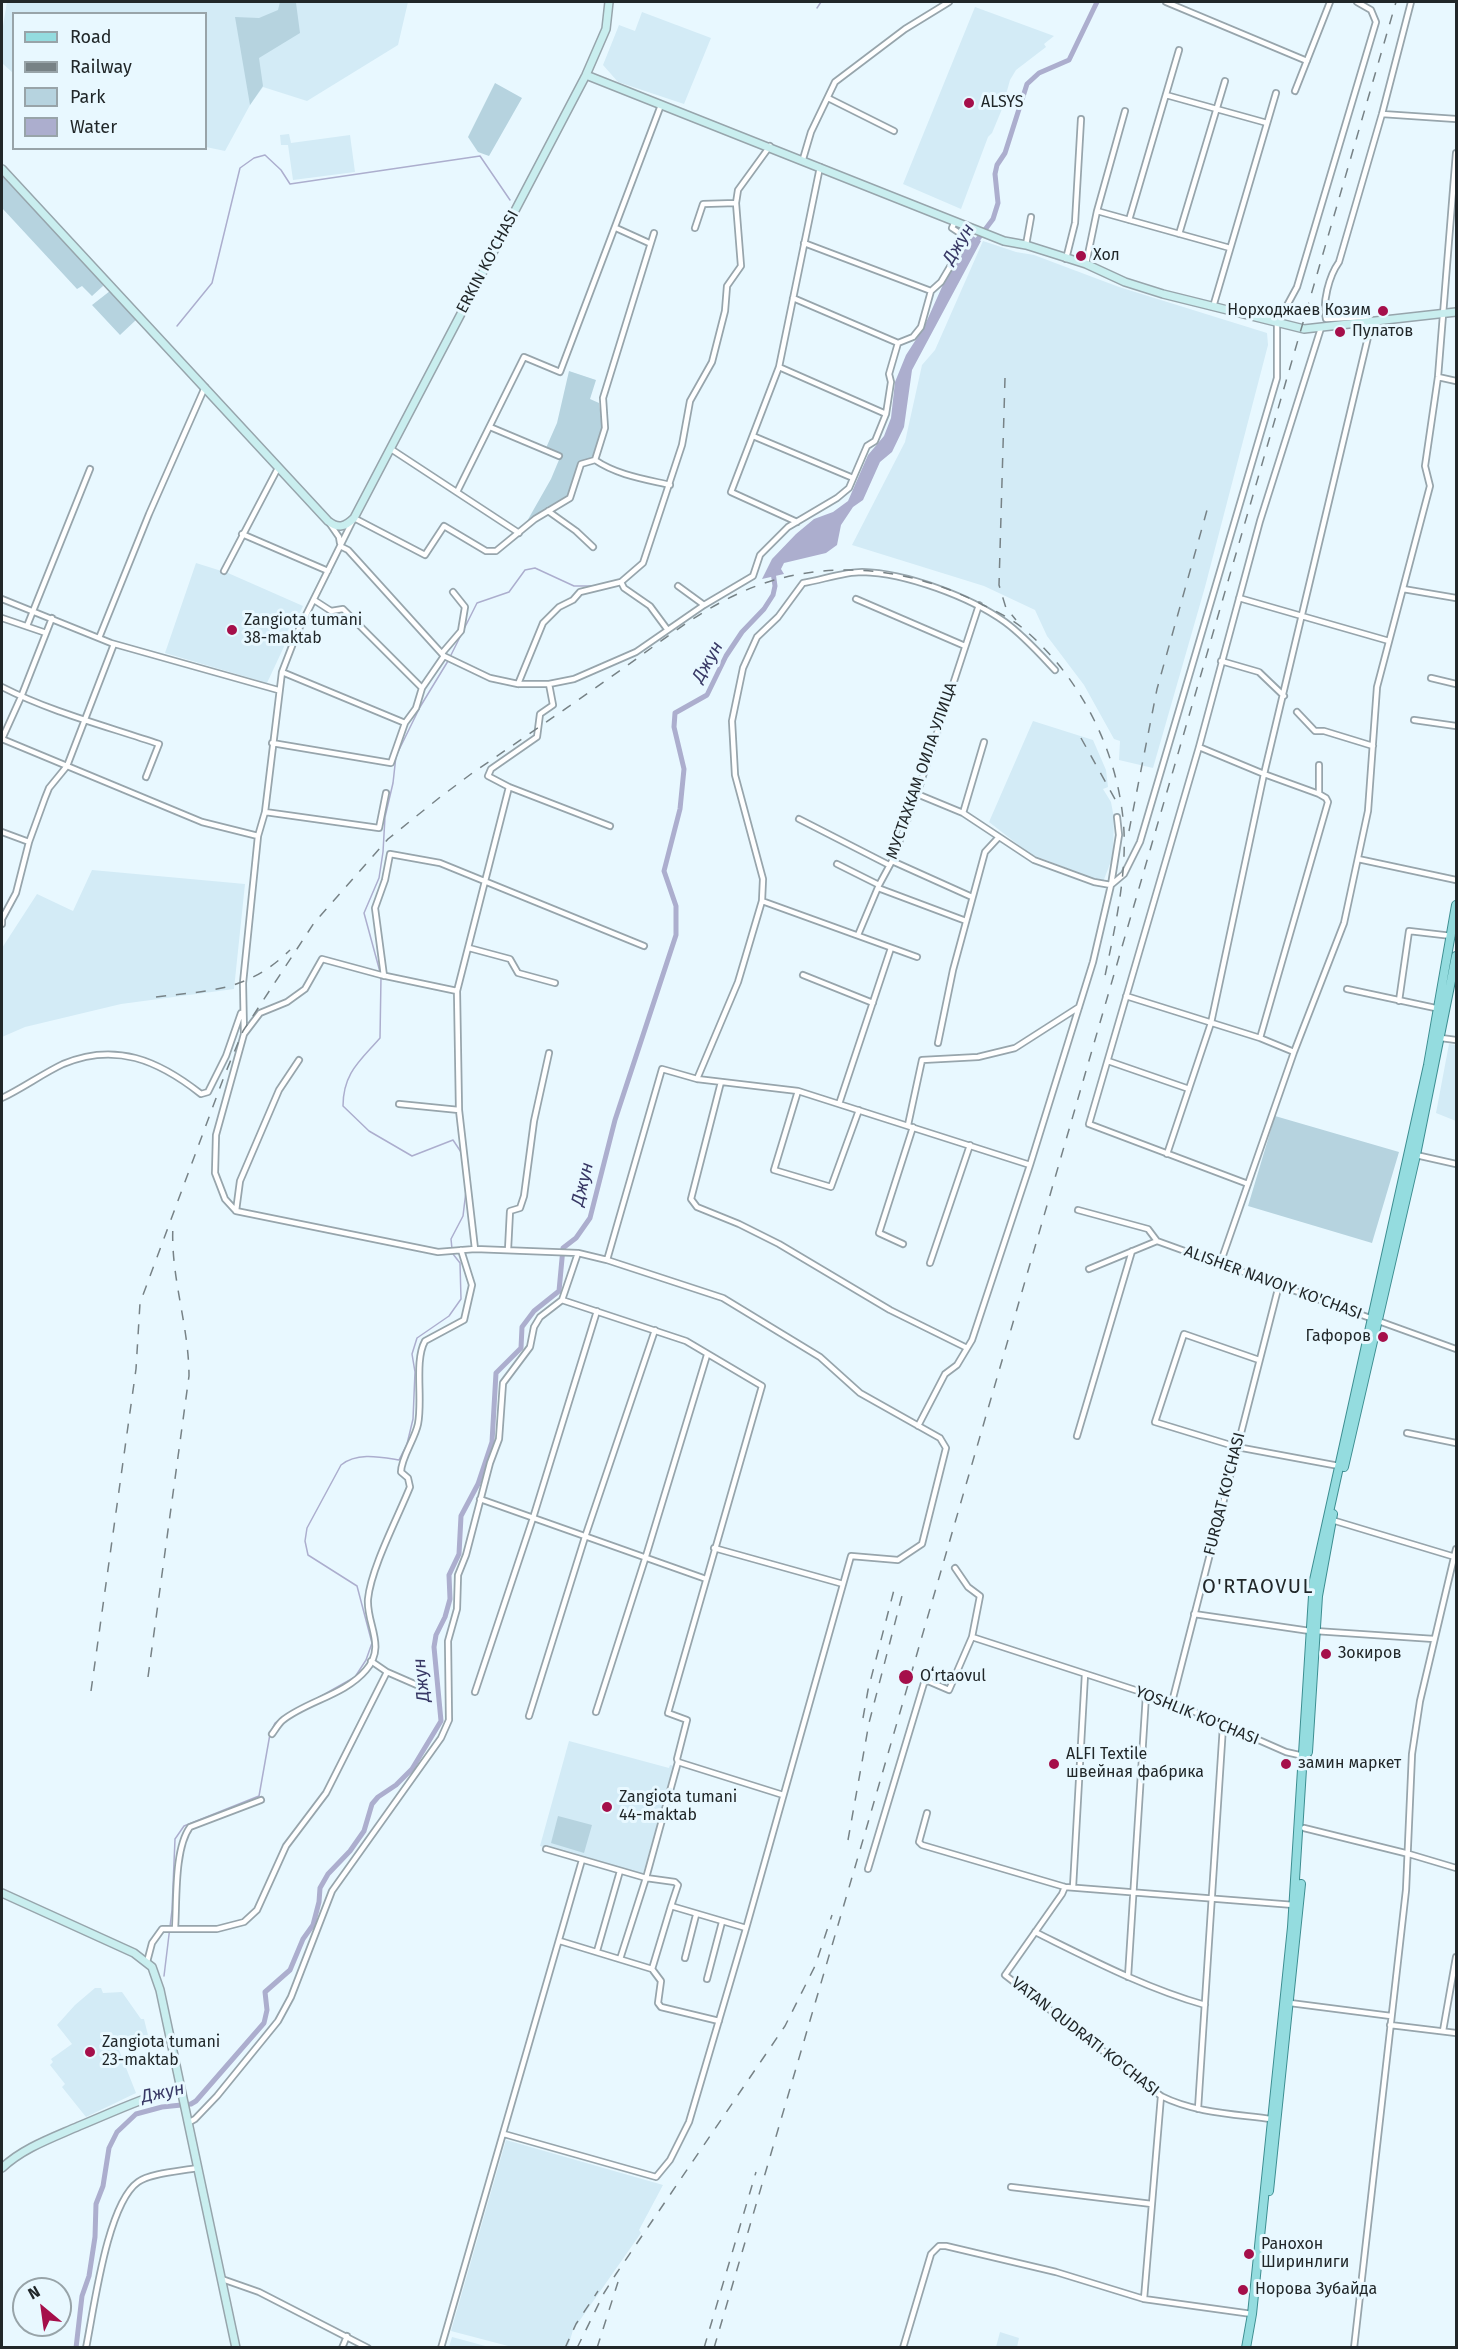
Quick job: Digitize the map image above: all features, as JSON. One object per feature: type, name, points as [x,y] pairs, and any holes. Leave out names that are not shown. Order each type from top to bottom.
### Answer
[{"type":"main road","name":"ERKIN KO'CHASI","points":[[354,518],[586,75],[606,29],[609,2]]},
{"type":"main road","points":[[586,75],[803,159],[1004,241],[1026,245],[1086,264],[1125,282],[1213,307],[1304,329],[1456,312]]},
{"type":"main road","points":[[2,169],[328,521],[340,527],[348,524],[354,518]]},
{"type":"main road","points":[[1312,1631],[1332,1520],[1440,1009],[1456,905]]},
{"type":"main road","points":[[1246,2348],[1252,2314],[1294,1905],[1317,1562],[1374,1319],[1416,1155],[1442,1038],[1456,956]]},
{"type":"main road","points":[[1251,2348],[1256,2320],[1298,1928],[1304,1828],[1305,1756]]},
{"type":"main road","points":[[2,1893],[134,1953],[152,1967],[160,1990],[236,2348]]},
{"type":"main road","points":[[2,2168],[22,2152],[44,2141],[146,2097],[180,2088]]},
{"type":"street","points":[[803,159],[811,132],[835,82],[905,30],[949,2]]},
{"type":"street","points":[[1166,2],[1307,61]]},
{"type":"street","points":[[1295,91],[1330,2]]},
{"type":"street","points":[[1111,885],[1124,873],[1140,842],[1277,378],[1277,324],[1297,288],[1376,22],[1371,10],[1357,2]]},
{"type":"street","points":[[1167,1154],[1211,1023],[1264,774],[1368,337],[1369,322],[1363,317],[1329,320],[1325,316],[1330,283],[1382,114],[1411,2]]},
{"type":"street","points":[[1129,219],[1179,50]]},
{"type":"street","points":[[1179,234],[1224,81]]},
{"type":"street","points":[[1213,307],[1276,93]]},
{"type":"street","points":[[1166,95],[1267,123]]},
{"type":"street","points":[[828,98],[894,131]]},
{"type":"street","points":[[458,492],[524,357],[560,372],[661,105]]},
{"type":"street","points":[[1086,264],[1097,211],[1125,111]]},
{"type":"street","points":[[1382,114],[1456,119]]},
{"type":"street","points":[[1066,259],[1075,223],[1081,119]]},
{"type":"street","points":[[518,684],[543,623],[559,607],[573,600],[580,592],[621,582],[643,563],[682,445],[690,401],[712,362],[725,311],[727,286],[741,266],[736,203],[740,184],[770,147]]},
{"type":"street","points":[[1220,1264],[1294,1052],[1344,923],[1358,859],[1368,811],[1377,687],[1430,486],[1425,466],[1438,377],[1456,153]]},
{"type":"street","points":[[797,522],[731,492],[778,367],[820,167]]},
{"type":"street","points":[[695,228],[703,204],[736,203]]},
{"type":"street","points":[[1097,211],[1230,248]]},
{"type":"street","points":[[1026,245],[1031,217]]},
{"type":"street","points":[[793,298],[898,343],[913,337],[921,327],[931,291],[941,282],[967,238],[952,228],[955,222]]},
{"type":"street","points":[[616,228],[649,243]]},
{"type":"street","points":[[595,460],[605,428],[603,398],[649,243],[654,233]]},
{"type":"street","points":[[804,243],[931,291]]},
{"type":"street","points":[[1248,1184],[1089,1124],[1199,747],[1260,521],[1322,328]]},
{"type":"street","points":[[340,546],[348,550],[444,654],[490,678],[518,684],[549,684],[574,679],[636,652],[667,629],[753,576],[760,555],[789,527],[837,498],[849,488],[867,446],[875,441],[886,414],[891,382],[889,374],[898,343]]},
{"type":"street","points":[[778,367],[886,414]]},
{"type":"street","points":[[1438,377],[1456,381]]},
{"type":"street","points":[[99,638],[149,514],[206,387]]},
{"type":"street","points":[[490,427],[559,456]]},
{"type":"street","points":[[753,436],[853,478]]},
{"type":"street","points":[[391,449],[519,533]]},
{"type":"street","points":[[504,2134],[656,2177],[669,2160],[689,2122],[851,1556],[897,1560],[922,1544],[946,1448],[940,1438],[860,1393],[820,1357],[723,1298],[607,1260],[578,1253],[476,1249],[438,1252],[236,1211],[225,1199],[215,1173],[216,1135],[244,1034],[243,983],[258,836],[265,812],[278,690],[282,672],[288,654],[354,518],[424,555],[444,526],[486,551],[496,551],[548,511],[570,498],[582,464],[595,460],[625,474],[670,485]]},
{"type":"street","points":[[224,571],[278,468]]},
{"type":"street","points":[[27,626],[90,469]]},
{"type":"street","points":[[548,511],[576,531],[593,547]]},
{"type":"street","points":[[328,521],[339,537],[340,546]]},
{"type":"street","points":[[242,534],[328,571]]},
{"type":"street","points":[[697,1079],[738,982],[762,901],[763,879],[735,775],[732,721],[743,668],[757,636],[778,618],[803,583],[862,572],[907,579],[941,590],[979,605],[1005,622],[1032,645],[1055,670]]},
{"type":"street","points":[[621,582],[624,588],[650,606],[667,629]]},
{"type":"street","points":[[678,586],[704,605]]},
{"type":"street","points":[[1403,589],[1456,598]]},
{"type":"street","points":[[272,743],[391,763],[405,723],[416,708],[423,688],[461,631],[465,608],[453,592]]},
{"type":"street","points":[[1239,597],[1389,641]]},
{"type":"street","points":[[2,599],[114,644],[278,690]]},
{"type":"street","points":[[856,599],[965,646]]},
{"type":"street","points":[[314,600],[331,611],[343,609],[423,688]]},
{"type":"street","name":"МУСТАХКАМ ОИЛА УЛИЦА","points":[[858,935],[878,886],[891,863],[917,794],[979,605]]},
{"type":"street","points":[[2,618],[45,633]]},
{"type":"street","points":[[52,618],[2,739],[202,822],[258,836]]},
{"type":"street","points":[[2,924],[16,893],[29,842],[50,788],[67,766],[114,644]]},
{"type":"street","points":[[1221,661],[1259,672],[1284,696]]},
{"type":"street","points":[[282,672],[405,723]]},
{"type":"street","points":[[1431,678],[1456,684]]},
{"type":"street","points":[[549,684],[553,705],[540,714],[537,736],[491,769],[488,776],[509,787],[610,826]]},
{"type":"street","points":[[2,687],[21,697],[159,744],[146,777]]},
{"type":"street","points":[[1297,712],[1315,731],[1324,731],[1373,747]]},
{"type":"street","points":[[1414,720],[1456,726]]},
{"type":"street","points":[[963,813],[984,742]]},
{"type":"street","points":[[1199,747],[1318,794],[1326,798],[1328,806],[1260,1038]]},
{"type":"street","points":[[1318,794],[1319,765]]},
{"type":"street","points":[[476,1249],[459,1110],[457,991],[509,787]]},
{"type":"street","points":[[265,812],[379,828],[386,793]]},
{"type":"street","points":[[917,794],[963,813],[1034,860],[1094,882],[1111,885]]},
{"type":"street","points":[[918,1426],[945,1374],[957,1365],[972,1340],[1030,1165],[1094,962],[1111,885],[1119,835],[1117,817]]},
{"type":"street","points":[[799,819],[891,863],[972,897]]},
{"type":"street","points":[[2,832],[29,842]]},
{"type":"street","points":[[938,1043],[953,970],[985,852],[998,838]]},
{"type":"street","points":[[384,975],[375,908],[386,880],[390,854],[440,863],[644,946]]},
{"type":"street","points":[[1358,859],[1456,880]]},
{"type":"street","points":[[837,864],[878,886],[966,921]]},
{"type":"street","points":[[762,901],[917,957]]},
{"type":"street","points":[[1399,1000],[1409,931],[1452,936]]},
{"type":"street","points":[[469,948],[510,959],[518,973],[555,983]]},
{"type":"street","points":[[839,1104],[891,948]]},
{"type":"street","points":[[244,1034],[260,1013],[287,1002],[305,989],[322,959],[457,991]]},
{"type":"street","points":[[803,975],[873,1003]]},
{"type":"street","points":[[1347,989],[1390,996],[1440,1009]]},
{"type":"street","points":[[1126,996],[1260,1038],[1294,1052]]},
{"type":"street","points":[[903,1244],[879,1233],[910,1126],[922,1060],[978,1057],[1015,1048],[1079,1007]]},
{"type":"street","points":[[2,1098],[62,1065],[91,1054],[118,1053],[152,1064],[184,1081],[201,1094],[208,1092],[226,1056],[242,1011]]},
{"type":"street","points":[[1442,1038],[1456,1040]]},
{"type":"street","points":[[508,1250],[510,1211],[520,1208],[524,1196],[534,1121],[549,1053]]},
{"type":"street","points":[[236,1211],[240,1181],[270,1110],[299,1060]]},
{"type":"street","points":[[1108,1061],[1189,1089]]},
{"type":"street","points":[[607,1260],[663,1069],[697,1079],[798,1091],[1030,1165]]},
{"type":"street","points":[[721,1082],[691,1199],[697,1207],[780,1244],[890,1310],[967,1348]]},
{"type":"street","points":[[798,1091],[774,1170],[831,1187],[859,1110]]},
{"type":"street","points":[[399,1104],[459,1110]]},
{"type":"street","points":[[930,1263],[969,1145]]},
{"type":"street","points":[[1416,1155],[1456,1164]]},
{"type":"street","name":"ALISHER NAVOIY KO'CHASI","points":[[1078,1210],[1148,1229],[1157,1241],[1456,1349]]},
{"type":"street","points":[[1089,1269],[1157,1241]]},
{"type":"street","points":[[272,1734],[282,1720],[347,1686],[366,1670],[371,1661],[376,1648],[368,1603],[370,1585],[410,1487],[408,1478],[401,1472],[401,1466],[410,1449],[418,1423],[421,1379],[419,1356],[425,1341],[464,1320],[471,1285],[461,1250]]},
{"type":"street","points":[[1077,1436],[1132,1251]]},
{"type":"street","points":[[188,2123],[195,2119],[217,2096],[278,2021],[291,1996],[332,1891],[441,1738],[449,1720],[448,1641],[457,1609],[458,1575],[466,1555],[480,1499],[499,1439],[503,1383],[530,1347],[534,1327],[540,1317],[562,1300],[578,1253]]},
{"type":"street","name":"FURQAT KO'CHASI","points":[[1172,1702],[1279,1285]]},
{"type":"street","points":[[562,1300],[686,1341],[762,1386],[668,1713],[687,1720],[678,1762],[646,1878],[620,1959]]},
{"type":"street","points":[[475,1692],[533,1518],[597,1311]]},
{"type":"street","points":[[529,1716],[585,1537],[655,1330]]},
{"type":"street","points":[[1259,1360],[1184,1334],[1155,1422],[1237,1447],[1339,1466]]},
{"type":"street","points":[[596,1712],[707,1355]]},
{"type":"street","points":[[1407,1433],[1456,1443]]},
{"type":"street","points":[[480,1499],[706,1579]]},
{"type":"street","points":[[1332,1520],[1455,1557]]},
{"type":"street","points":[[714,1548],[843,1584]]},
{"type":"street","points":[[1354,2348],[1409,1854],[1412,1754],[1420,1701],[1456,1550]]},
{"type":"street","points":[[868,1869],[924,1683],[928,1681],[949,1690],[972,1637],[980,1596],[968,1587],[955,1568]]},
{"type":"street","points":[[1194,1614],[1312,1631],[1434,1639]]},
{"type":"street","name":"YOSHLIK KO'CHASI","points":[[972,1637],[1172,1702],[1286,1752],[1305,1756]]},
{"type":"street","points":[[371,1661],[387,1672],[426,1689]]},
{"type":"street","points":[[147,1962],[152,1943],[162,1929],[217,1929],[244,1922],[257,1910],[286,1845],[326,1793],[387,1672]]},
{"type":"street","points":[[1073,1887],[1085,1674]]},
{"type":"street","points":[[1128,1977],[1146,1695]]},
{"type":"street","points":[[1198,2109],[1223,1726]]},
{"type":"street","points":[[678,1762],[783,1795]]},
{"type":"street","points":[[171,1928],[184,1835],[190,1827],[261,1800]]},
{"type":"street","points":[[927,1813],[919,1842],[922,1845],[1065,1887],[1294,1905]]},
{"type":"street","points":[[1304,1828],[1456,1868]]},
{"type":"street","points":[[546,1850],[646,1878],[677,1883],[652,1969]]},
{"type":"street","points":[[441,2348],[582,1860]]},
{"type":"street","points":[[597,1951],[620,1871]]},
{"type":"street","name":"VATAN QUDRATI KO'CHASI","points":[[1065,1887],[1005,1975],[1161,2096],[1198,2109],[1271,2119]]},
{"type":"street","points":[[671,1906],[746,1928]]},
{"type":"street","points":[[685,1958],[696,1915]]},
{"type":"street","points":[[707,1979],[722,1922]]},
{"type":"street","points":[[1035,1932],[1128,1977],[1170,1995],[1205,2005]]},
{"type":"street","points":[[560,1941],[652,1969],[661,1982],[658,2003],[661,2007],[719,2021]]},
{"type":"street","points":[[1443,2031],[1456,1957]]},
{"type":"street","points":[[1290,2003],[1391,2016]]},
{"type":"street","points":[[1390,2025],[1456,2033]]},
{"type":"street","points":[[1144,2299],[1161,2096]]},
{"type":"street","points":[[86,2348],[112,2226],[126,2194],[139,2181],[197,2168]]},
{"type":"street","points":[[1011,2187],[1152,2204]]},
{"type":"street","points":[[903,2348],[931,2254],[939,2246],[1056,2272],[1144,2299],[1252,2314]]},
{"type":"street","points":[[222,2279],[259,2292],[368,2348]]},
{"type":"street","points":[[342,2348],[347,2336]]},
{"type":"shaded area","points":[[7,2],[408,2],[398,45],[307,101],[263,87],[250,105],[225,151],[207,147],[207,12],[12,12],[12,72],[2,63],[2,32]]},
{"type":"shaded area","name":"ALSYS","points":[[975,7],[1054,36],[1044,44],[1046,47],[1016,70],[1010,80],[1002,109],[988,137],[961,209],[903,184]]},
{"type":"shaded area","points":[[642,12],[711,38],[684,104],[618,82],[603,65],[619,25],[635,31]]},
{"type":"shaded area","points":[[289,134],[291,143],[350,135],[355,172],[293,180],[288,145],[281,145],[280,135]]},
{"type":"shaded area","points":[[983,241],[1016,252],[1034,255],[1119,287],[1267,333],[1268,345],[1205,587],[1153,768],[1119,760],[1120,741],[1114,739],[1084,685],[1047,636],[1035,610],[984,586],[852,545],[905,442],[922,365],[935,350]]},
{"type":"shaded area","name":"Zangiota tumani 38-maktab","points":[[196,563],[228,573],[303,606],[267,683],[165,653]]},
{"type":"shaded area","points":[[1033,721],[1093,740],[1106,770],[1108,787],[1103,789],[1111,802],[1114,818],[1113,856],[1103,882],[1030,854],[989,822]]},
{"type":"shaded area","points":[[92,870],[245,884],[234,989],[121,1004],[25,1027],[2,1037],[2,948],[37,894],[73,911]]},
{"type":"shaded area","points":[[1449,1044],[1456,1045],[1456,1121],[1436,1113]]},
{"type":"shaded area","name":"Zangiota tumani 44-maktab","points":[[569,1741],[669,1768],[670,1765],[674,1766],[643,1874],[540,1846]]},
{"type":"shaded area","name":"Zangiota tumani 23-maktab","points":[[95,1988],[101,1988],[103,1993],[122,1992],[141,2019],[144,2019],[148,2035],[117,2045],[136,2093],[86,2117],[62,2087],[65,2084],[50,2065],[53,2062],[51,2059],[72,2044],[57,2025]]},
{"type":"shaded area","points":[[506,2140],[663,2185],[639,2230],[641,2233],[573,2330],[568,2347],[512,2347],[451,2331]]},
{"type":"shaded area","points":[[1000,2332],[1019,2338],[1017,2347],[996,2347]]},
{"type":"shaded area","points":[[452,2337],[489,2347],[449,2347]]},
{"type":"green space","points":[[280,2],[300,2],[296,3],[300,33],[259,58],[263,86],[250,105],[235,17],[259,18],[278,10]]},
{"type":"green space","points":[[495,83],[522,98],[489,156],[478,152],[468,137]]},
{"type":"green space","points":[[2,176],[102,282],[103,286],[92,296],[82,286],[77,289],[2,208]]},
{"type":"green space","points":[[110,291],[137,319],[120,335],[92,305]]},
{"type":"green space","points":[[569,371],[596,380],[590,399],[599,403],[603,430],[594,456],[578,464],[569,496],[526,523],[551,479],[561,455],[546,448],[557,423]]},
{"type":"green space","points":[[1275,1116],[1399,1152],[1372,1243],[1248,1206]]},
{"type":"green space","points":[[558,1816],[592,1825],[584,1853],[551,1843]]},
{"type":"water","points":[[971,235],[981,241],[912,370],[904,427],[892,452],[880,462],[863,500],[853,507],[841,525],[837,545],[826,553],[784,563],[781,569],[784,574],[762,579],[772,559],[796,534],[814,519],[833,512],[848,501],[868,455],[884,436],[891,418],[895,382],[906,355],[924,327],[950,269],[960,257]]},
{"type":"waterway","points":[[817,8],[821,2]]},
{"type":"waterway","name":"Джун","points":[[975,243],[993,219],[998,203],[995,174],[997,165],[1005,153],[1027,84],[1039,73],[1069,60],[1097,2]]},
{"type":"waterway","points":[[177,326],[212,283],[240,168],[254,158],[265,155],[281,170],[290,184],[480,156],[510,200]]},
{"type":"waterway","points":[[450,657],[477,603],[509,592],[525,570],[535,568],[574,586],[598,586]]},
{"type":"waterway","name":"Джун","points":[[76,2348],[82,2296],[89,2276],[95,2237],[96,2204],[103,2186],[109,2148],[117,2132],[136,2114],[162,2107],[191,2104],[196,2101],[264,2023],[267,2010],[265,1992],[290,1970],[303,1939],[313,1925],[320,1888],[328,1874],[350,1851],[364,1831],[372,1804],[412,1769],[441,1721],[434,1647],[436,1635],[445,1617],[450,1599],[449,1575],[459,1554],[461,1516],[478,1484],[492,1442],[496,1373],[521,1348],[522,1327],[534,1311],[559,1291],[563,1248],[576,1238],[590,1218],[615,1120],[676,935],[676,906],[664,871],[680,809],[684,769],[674,727],[675,713],[707,695],[726,656],[742,632],[764,609],[773,595],[775,586],[773,572]]},
{"type":"waterway","points":[[380,972],[364,913],[379,878],[385,817],[393,783],[396,756],[420,707],[448,661]]},
{"type":"waterway","points":[[381,977],[380,1038],[349,1076],[343,1106],[369,1131],[412,1156],[453,1140],[461,1152]]},
{"type":"waterway","points":[[452,1249],[451,1239],[463,1216],[466,1191]]},
{"type":"waterway","points":[[309,1703],[355,1677],[366,1660],[372,1643],[357,1586],[308,1555],[305,1541],[307,1528],[341,1465],[361,1457],[399,1460],[407,1444],[413,1419],[415,1372],[412,1354],[417,1338],[449,1316],[461,1299],[460,1263],[453,1254]]},
{"type":"waterway","points":[[164,1976],[172,1910],[175,1839],[184,1826],[259,1796],[270,1734],[275,1723],[291,1712]]},
{"type":"railway","points":[[714,2348],[1396,2]]},
{"type":"railway","points":[[1005,378],[999,585],[1006,608],[1016,620]]},
{"type":"railway","points":[[1129,831],[1157,689],[1209,503]]},
{"type":"railway","points":[[91,1691],[136,1369],[140,1303],[225,1074],[243,1031],[314,923],[388,839],[471,774],[693,619],[748,589],[795,575],[850,570],[905,576],[931,583],[994,610],[1026,631],[1062,669],[1090,712],[1101,736],[1111,760],[1122,810],[1124,831],[1123,874],[1104,981]]},
{"type":"railway","points":[[1081,738],[1116,801]]},
{"type":"railway","points":[[156,997],[228,987],[259,974],[290,950]]},
{"type":"railway","points":[[148,1677],[189,1376],[186,1338],[174,1263],[173,1225]]},
{"type":"railway","points":[[863,1718],[895,1586]]},
{"type":"railway","points":[[848,1840],[869,1723],[904,1588]]},
{"type":"railway","points":[[577,2348],[616,2274],[785,2026],[815,1966],[832,1915]]},
{"type":"railway","points":[[704,2348],[756,2172]]},
{"type":"railway","points":[[597,2348],[618,2282]]},
{"type":"railway","points":[[565,2348],[576,2324],[598,2291]]},
{"type":"place","name":"ALSYS","points":[[969,103]]},
{"type":"place","name":"Хол","points":[[1081,256]]},
{"type":"place","name":"Норходжаев Козим","points":[[1383,311]]},
{"type":"place","name":"Пулатов","points":[[1340,332]]},
{"type":"place","name":"Zangiota tumani 38-maktab","points":[[232,630]]},
{"type":"place","name":"Гафоров","points":[[1383,1337]]},
{"type":"place","name":"Зокиров","points":[[1326,1654]]},
{"type":"place","name":"Oʻrtaovul","points":[[906,1677]]},
{"type":"place","name":"ALFI Textile швейная фабрика","points":[[1054,1764]]},
{"type":"place","name":"замин маркет","points":[[1286,1764]]},
{"type":"place","name":"Zangiota tumani 44-maktab","points":[[607,1807]]},
{"type":"place","name":"Zangiota tumani 23-maktab","points":[[90,2052]]},
{"type":"place","name":"Ранохон Ширинлиги","points":[[1249,2254]]},
{"type":"place","name":"Норова Зубайда","points":[[1243,2290]]},
{"type":"district","name":"O'RTAOVUL","points":[[1258,1587]]}]
